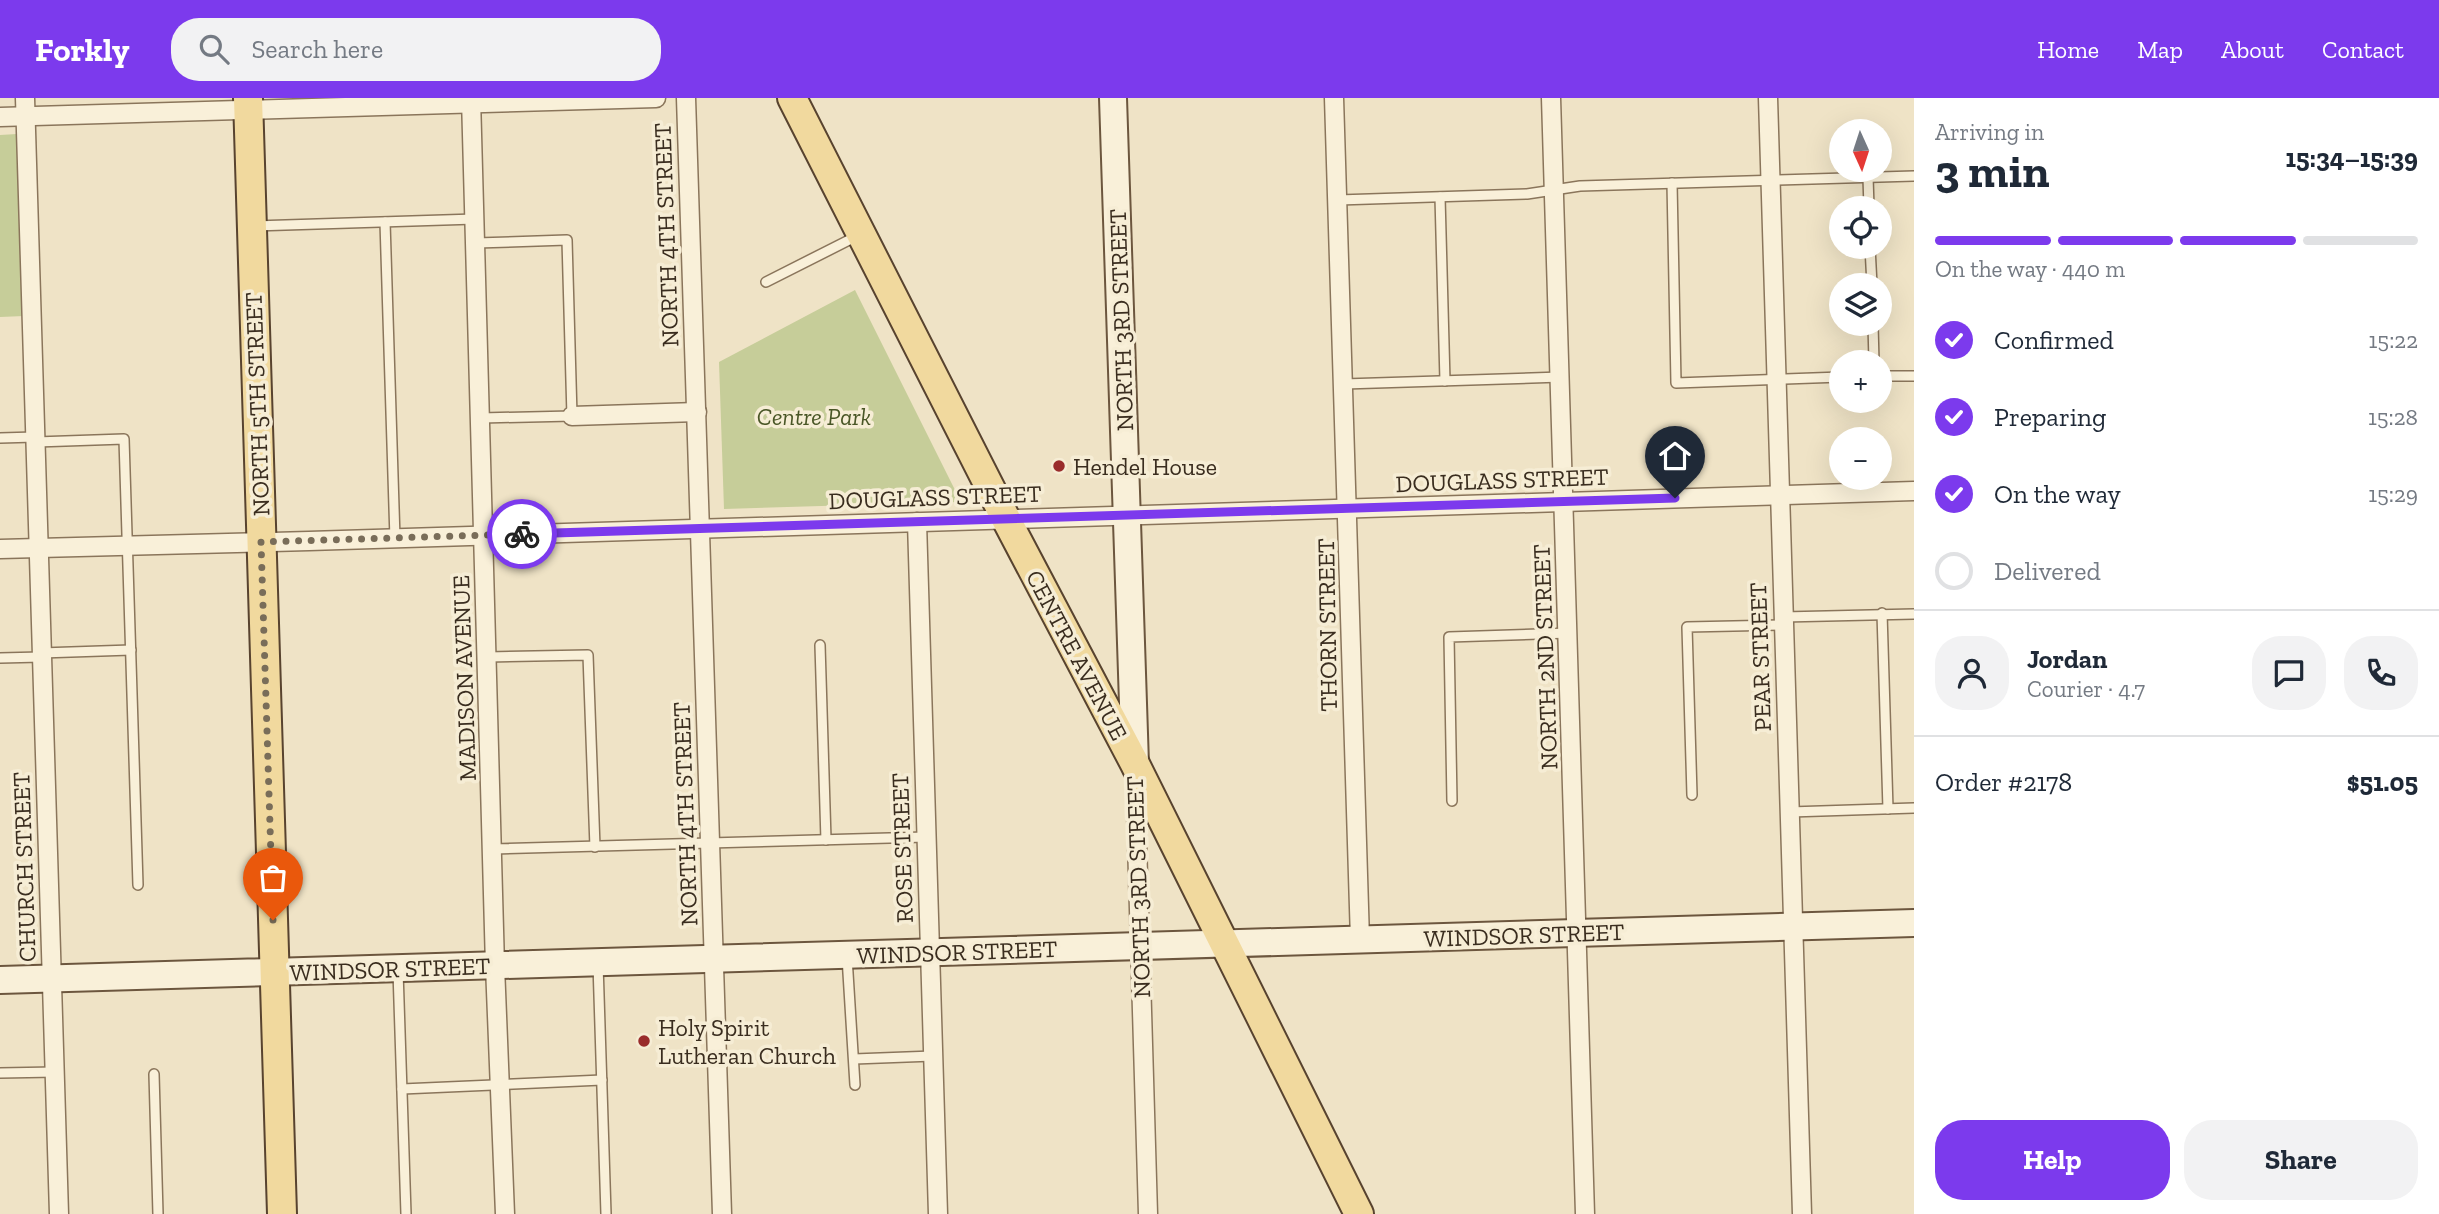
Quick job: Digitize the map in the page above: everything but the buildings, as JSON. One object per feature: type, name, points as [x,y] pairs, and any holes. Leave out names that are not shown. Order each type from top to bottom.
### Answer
[{"type":"main road","name":"CENTRE AVENUE","points":[[792,98],[1006,519],[1135,764],[1359,1214]]},
{"type":"main road","name":"NORTH 3RD STREET","points":[[1113,98],[1135,764]]},
{"type":"main road","name":"NORTH 5TH STREET","points":[[248,104],[282,1214]]},
{"type":"main road","name":"WINDSOR STREET","points":[[0,980],[1914,923]]},
{"type":"street","name":"CHURCH STREET","points":[[25,98],[59,1214]]},
{"type":"street","points":[[0,117],[248,104],[656,98]]},
{"type":"street","name":"NORTH 4TH STREET","points":[[686,98],[722,1214]]},
{"type":"street","name":"THORN STREET","points":[[1334,98],[1349,509],[1360,940]]},
{"type":"street","name":"NORTH 2ND STREET","points":[[1551,98],[1585,1214]]},
{"type":"street","name":"PEAR STREET","points":[[1768,98],[1802,1214]]},
{"type":"street","name":"MADISON AVENUE","points":[[471,100],[494,849],[495,966],[505,1214]]},
{"type":"street","points":[[572,416],[696,412]]},
{"type":"street","name":"DOUGLASS STREET","points":[[0,549],[1914,491]]},
{"type":"street","name":"ROSE STREET","points":[[917,522],[938,1214]]},
{"type":"street","name":"NORTH 3RD STREET","points":[[1135,764],[1148,1214]]},
{"type":"lane","points":[[1892,176],[1914,176]]},
{"type":"lane","points":[[1338,200],[1527,194],[1580,186],[1829,178]]},
{"type":"lane","points":[[1671,183],[1676,383],[1829,377]]},
{"type":"lane","points":[[1440,197],[1445,380]]},
{"type":"lane","points":[[252,226],[475,219]]},
{"type":"lane","points":[[386,222],[395,538]]},
{"type":"lane","points":[[766,282],[861,234]]},
{"type":"lane","points":[[476,243],[567,240],[572,416],[481,418]]},
{"type":"lane","points":[[1892,376],[1914,376]]},
{"type":"lane","points":[[1344,384],[1560,377]]},
{"type":"lane","points":[[0,438],[124,439],[138,885]]},
{"type":"lane","points":[[1882,614],[1888,809]]},
{"type":"lane","points":[[1692,795],[1687,627],[1914,614]]},
{"type":"lane","points":[[1452,801],[1449,637],[1569,633]]},
{"type":"lane","points":[[820,645],[826,840]]},
{"type":"lane","points":[[0,658],[131,650]]},
{"type":"lane","points":[[488,657],[588,655],[595,847]]},
{"type":"lane","points":[[1790,813],[1914,808]]},
{"type":"lane","points":[[494,849],[926,837]]},
{"type":"lane","points":[[847,956],[855,1085]]},
{"type":"lane","points":[[598,963],[606,1214]]},
{"type":"lane","points":[[398,969],[406,1214]]},
{"type":"lane","points":[[853,1059],[933,1056]]},
{"type":"lane","points":[[0,1073],[55,1072]]},
{"type":"lane","points":[[154,1074],[158,1214]]},
{"type":"lane","points":[[402,1090],[602,1080]]},
{"type":"green space","points":[[17,134],[24,316],[0,317],[0,135]]},
{"type":"green space","name":"Centre Park","points":[[855,290],[959,498],[957,502],[724,509],[719,362]]},
{"type":"way so far","points":[[273,920],[261,542],[522,534]]},
{"type":"place","name":"Hendel House","points":[[1059,466]]},
{"type":"place","name":"Holy Spirit Lutheran Church","points":[[644,1041]]},
{"type":"route","points":[[522,534],[1675,498]]}]
